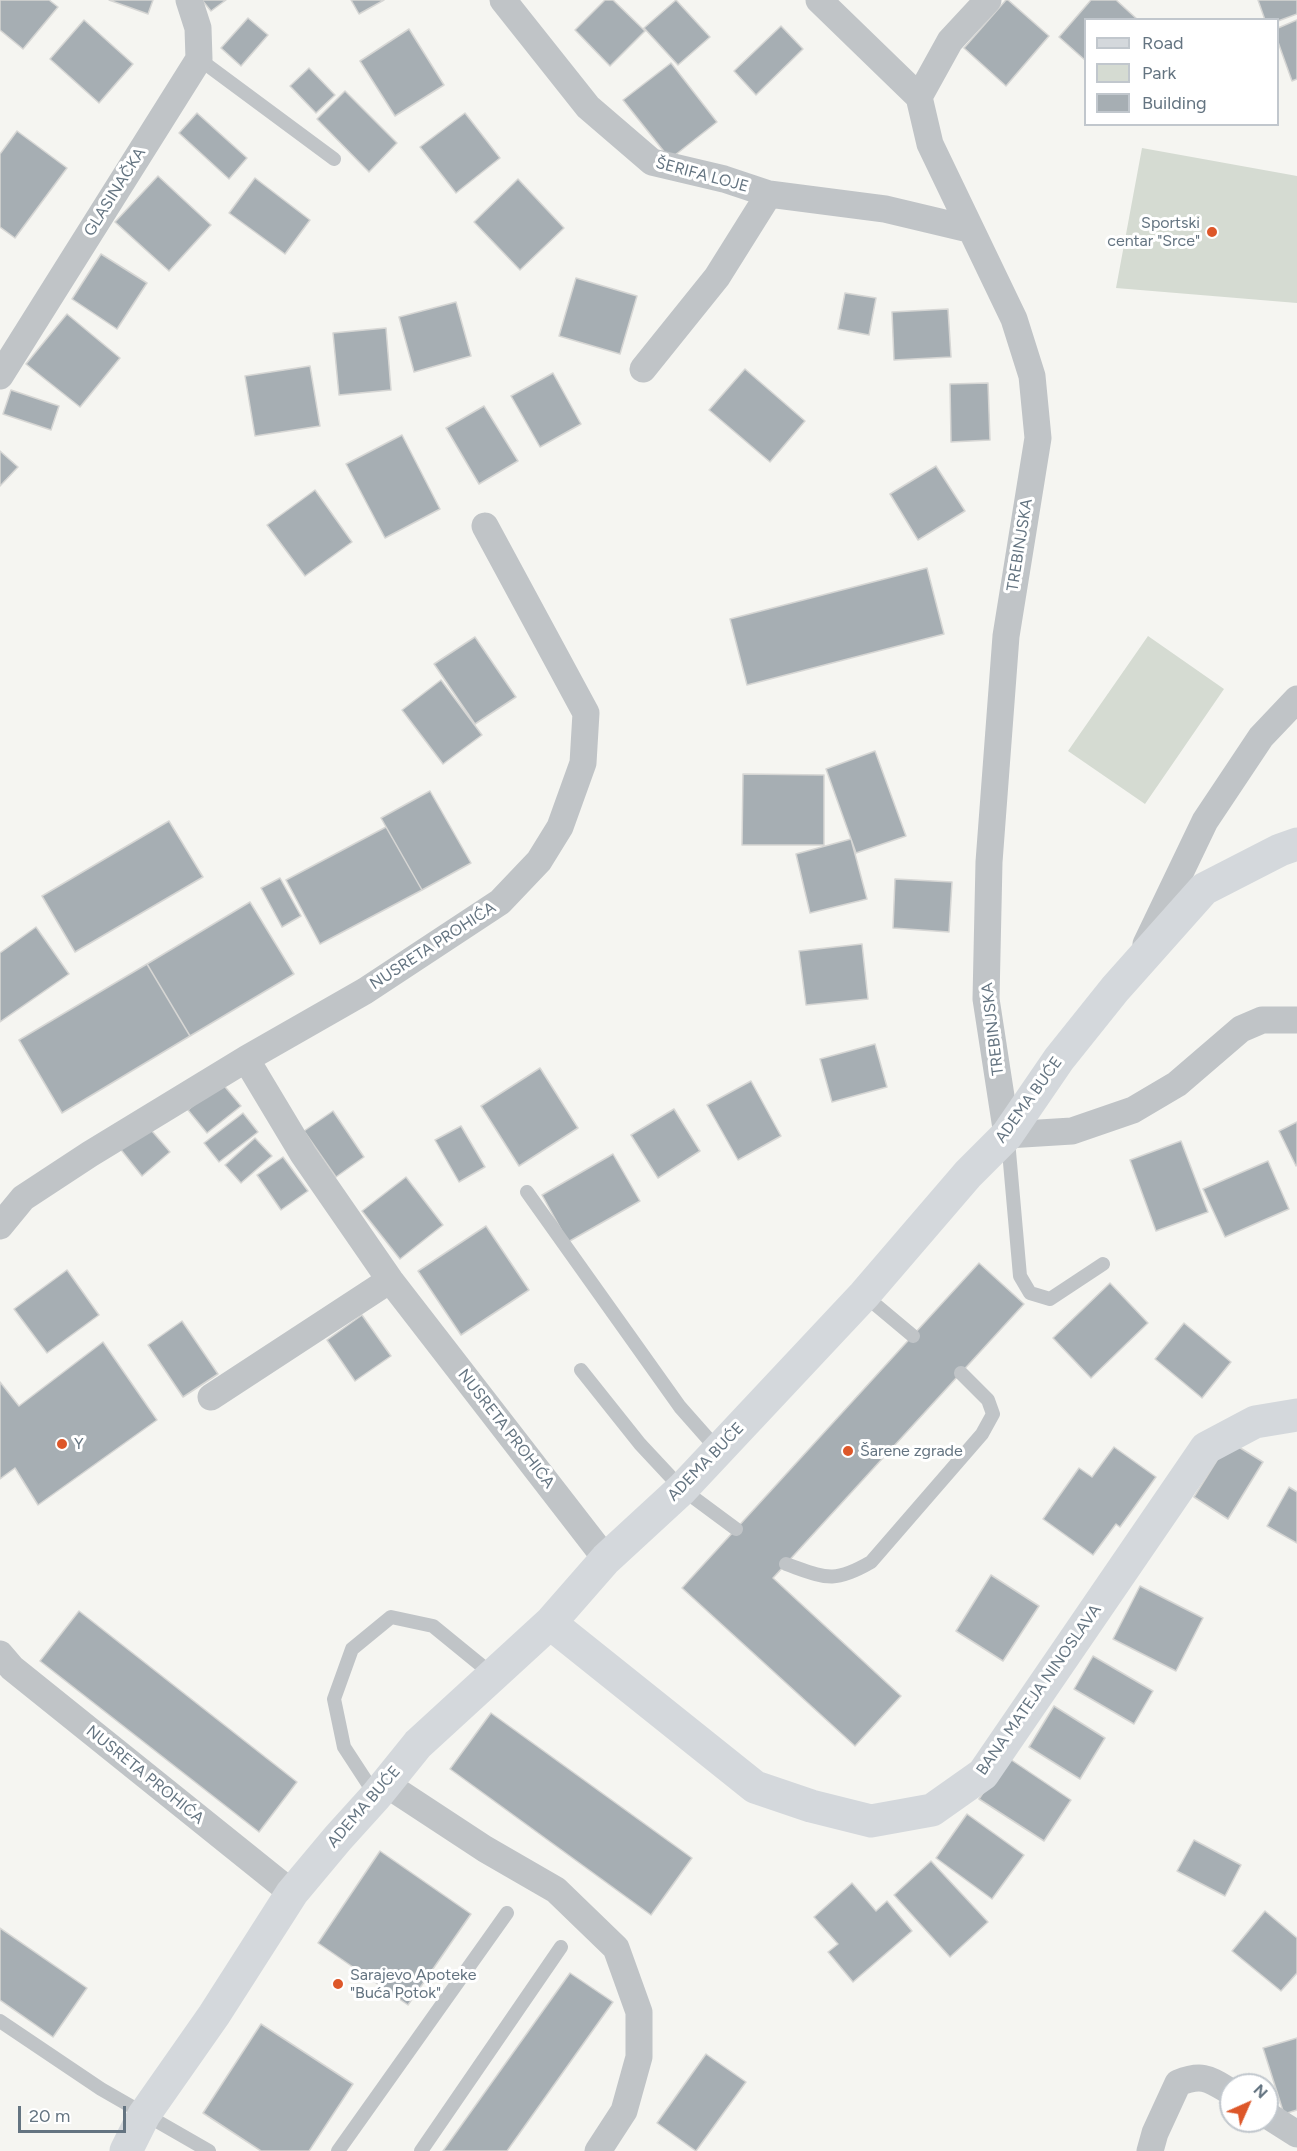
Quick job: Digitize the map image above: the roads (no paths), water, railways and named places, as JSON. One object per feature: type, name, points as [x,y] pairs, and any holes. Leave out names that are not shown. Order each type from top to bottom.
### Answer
[{"type":"street","points":[[189,0],[198,28],[199,60]]},
{"type":"street","name":"ŠERIFA LOJE","points":[[504,0],[588,107],[652,162],[724,179],[769,194],[885,209],[969,229]]},
{"type":"street","points":[[819,0],[919,97],[950,41],[988,0]]},
{"type":"street","name":"GLASINAČKA","points":[[0,376],[199,60]]},
{"type":"street","name":"TREBINJSKA","points":[[919,97],[930,144],[1014,319],[1032,376],[1038,438],[1006,636],[989,862],[986,999],[1007,1135]]},
{"type":"street","points":[[643,369],[717,277],[769,194]]},
{"type":"street","name":"NUSRETA PROHIĆA","points":[[0,1226],[23,1198],[90,1154],[246,1059],[365,991],[500,902],[539,861],[560,827],[583,762],[586,712],[485,526]]},
{"type":"street","points":[[1137,964],[1205,821],[1261,736],[1297,699]]},
{"type":"street","name":"ADEMA BUĆE","points":[[126,2151],[144,2115],[214,2015],[292,1893],[381,1790],[417,1744],[550,1623],[606,1559],[682,1489],[864,1295],[968,1174],[1007,1135],[1059,1059],[1137,964],[1204,888],[1280,850],[1297,844]]},
{"type":"street","points":[[1007,1135],[1072,1131],[1134,1110],[1177,1084],[1241,1029],[1262,1020],[1297,1020]]},
{"type":"street","name":"NUSRETA PROHIĆA","points":[[246,1059],[303,1154],[390,1280],[606,1559]]},
{"type":"street","points":[[211,1397],[390,1280]]},
{"type":"street","name":"BANA MATEJA NINOSLAVA","points":[[550,1623],[754,1787],[811,1806],[871,1821],[932,1810],[983,1774],[1206,1448],[1255,1422],[1297,1415]]},
{"type":"street","name":"NUSRETA PROHIĆA","points":[[0,1654],[12,1668],[292,1893]]},
{"type":"street","points":[[381,1790],[556,1890],[616,1948],[639,2012],[639,2057],[624,2111],[598,2151]]},
{"type":"street","points":[[1150,2151],[1155,2133],[1178,2084],[1194,2076],[1219,2085]]},
{"type":"street","points":[[1279,2123],[1297,2134]]},
{"type":"lane","points":[[199,60],[334,159]]},
{"type":"lane","points":[[1007,1135],[1020,1276],[1030,1293],[1050,1299],[1103,1263]]},
{"type":"lane","points":[[527,1192],[680,1407],[718,1449]]},
{"type":"lane","points":[[864,1295],[913,1336]]},
{"type":"lane","points":[[581,1370],[640,1444],[682,1489],[736,1529]]},
{"type":"lane","points":[[786,1564],[823,1577],[849,1574],[872,1562],[982,1434],[993,1414],[988,1400],[960,1373]]},
{"type":"lane","points":[[381,1790],[344,1747],[333,1699],[352,1649],[391,1617],[433,1626],[493,1675]]},
{"type":"lane","points":[[338,2151],[507,1913]]},
{"type":"lane","points":[[421,2151],[561,1947]]},
{"type":"lane","points":[[0,2021],[144,2115],[209,2151]]},
{"type":"place","name":"Sportski centar \"Srce\"","points":[[1212,232]]},
{"type":"place","name":"Y","points":[[62,1444]]},
{"type":"place","name":"Šarene zgrade","points":[[848,1451]]},
{"type":"place","name":"Sarajevo Apoteke \"Buća Potok\"","points":[[338,1984]]}]
